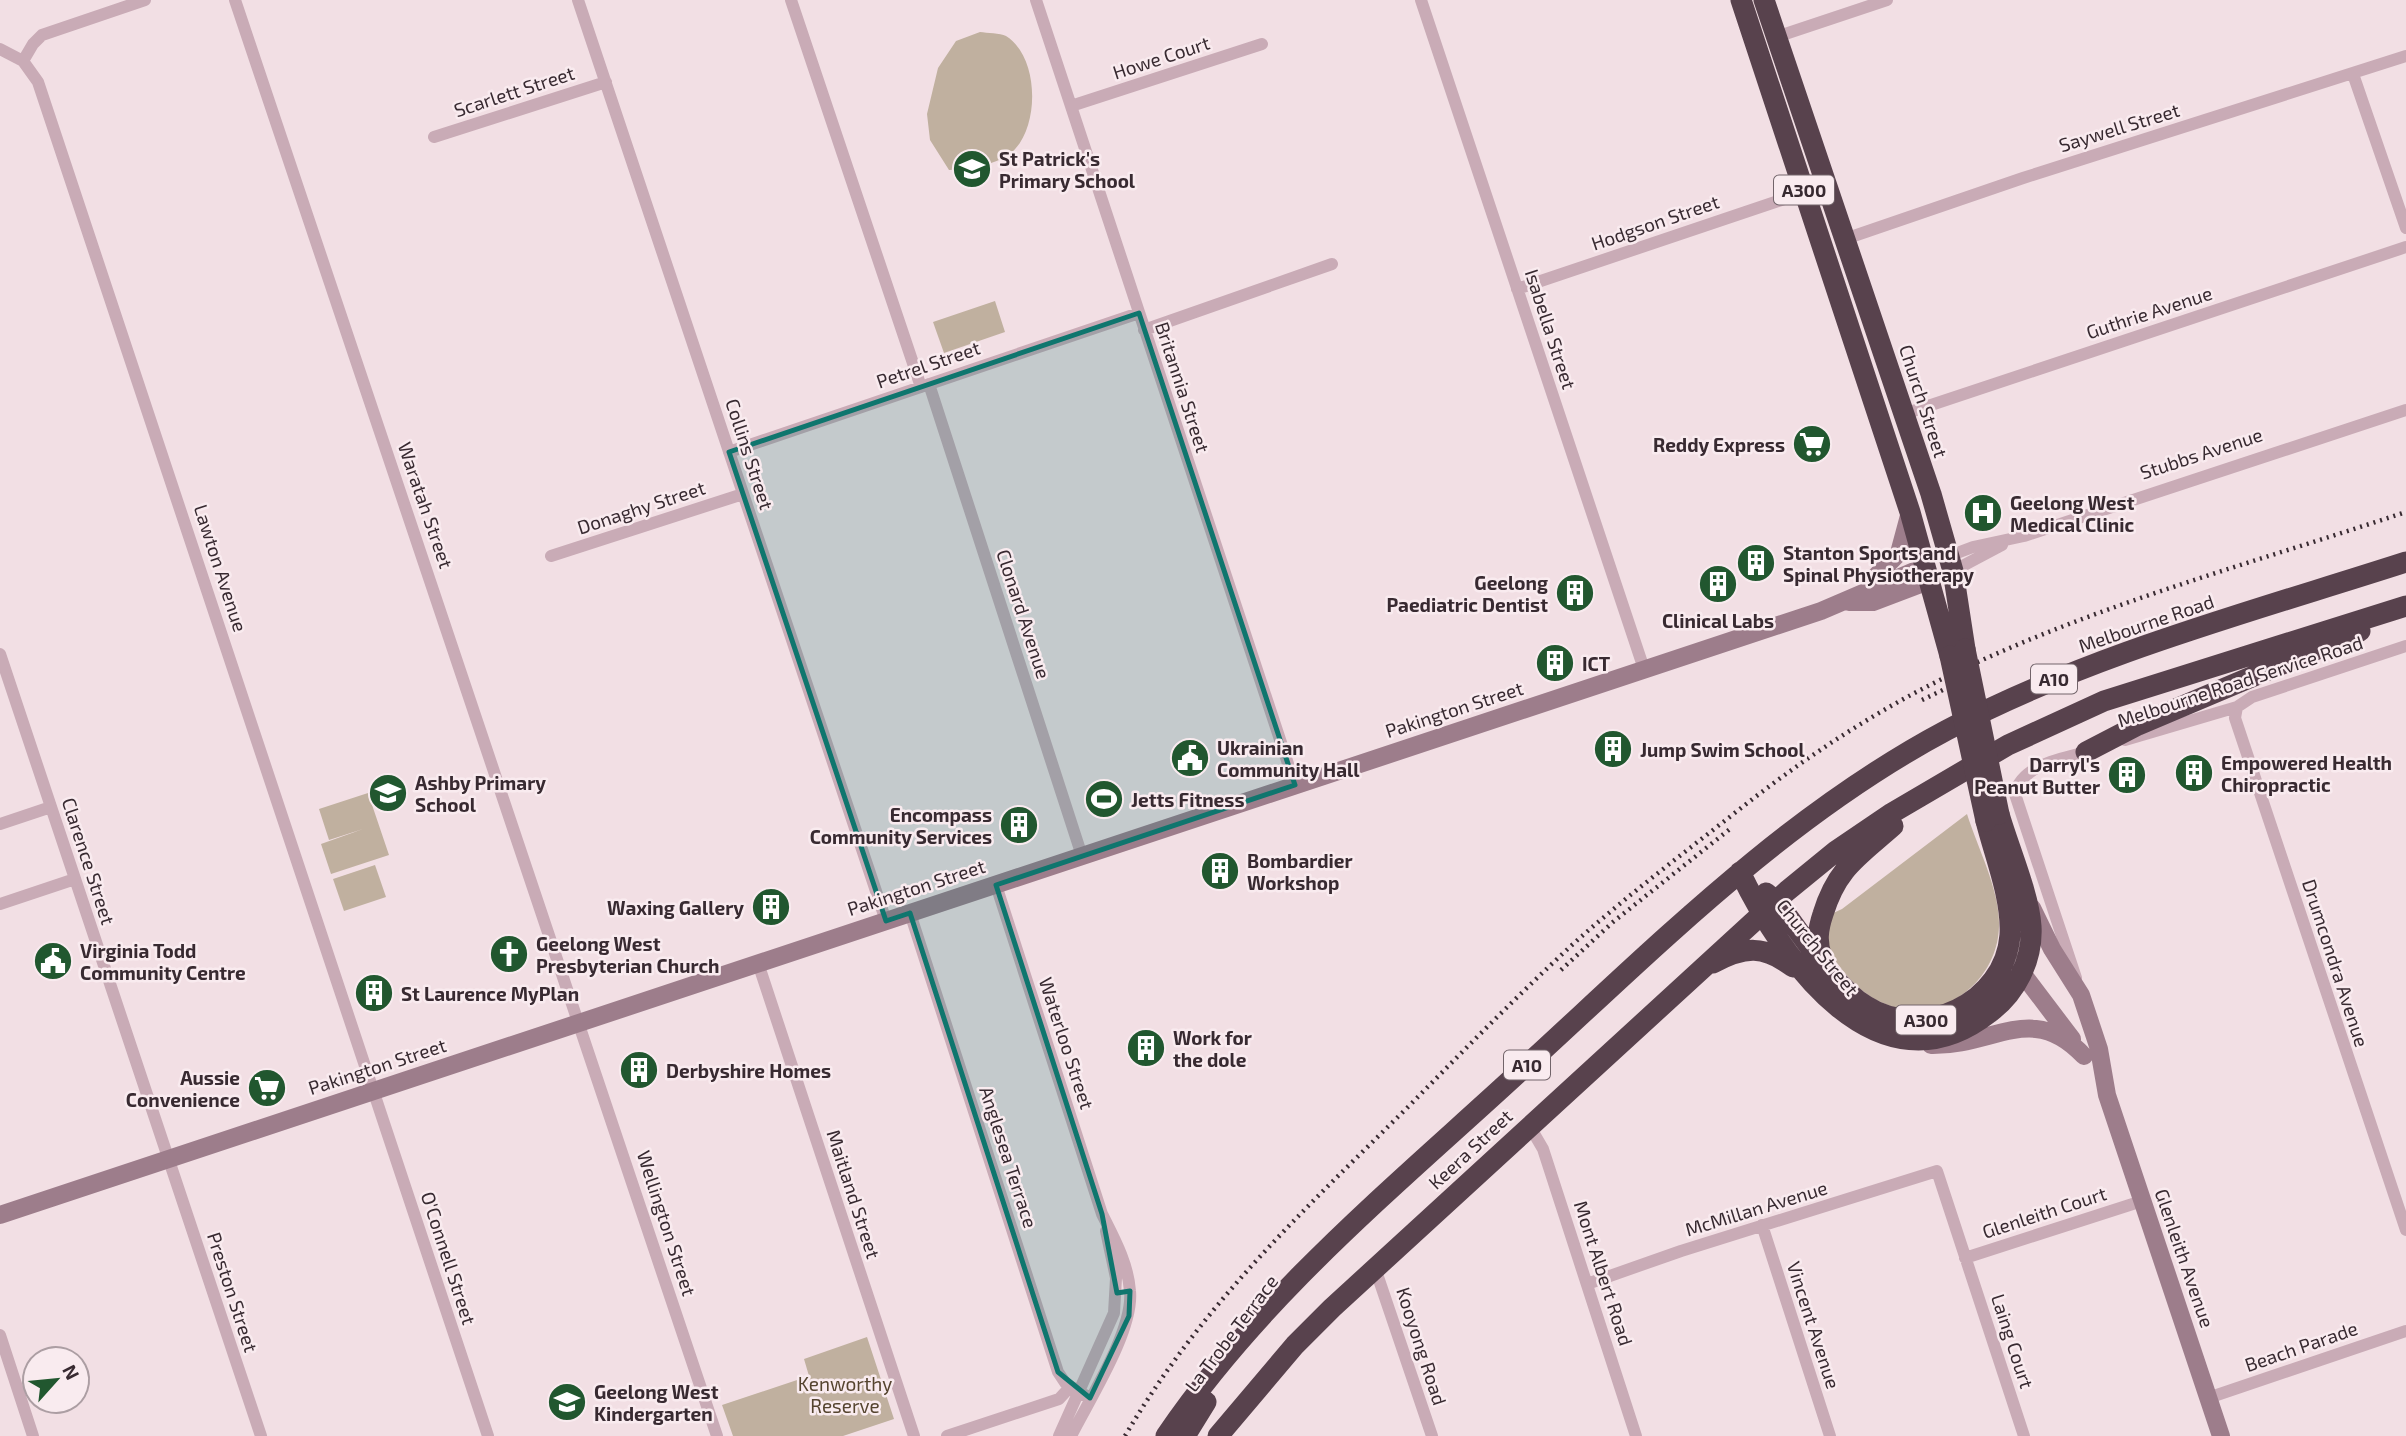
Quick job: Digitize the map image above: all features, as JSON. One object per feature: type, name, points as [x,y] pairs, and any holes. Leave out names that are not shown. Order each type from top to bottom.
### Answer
[{"type":"highway","name":"Church Street","points":[[1741,0],[1928,573],[1958,652]]},
{"type":"highway","name":"Church Street","points":[[1764,0],[1904,414],[1951,564],[1958,652],[1992,817],[2007,904],[2009,941],[2001,969],[1977,998],[1950,1014],[1920,1020],[1892,1017],[1866,1006],[1843,986],[1825,963],[1768,908]]},
{"type":"highway","name":"Melbourne Road","points":[[1740,872],[1801,823],[1870,775],[1942,733],[2029,690],[2119,655],[2406,562]]},
{"type":"highway","name":"Pakington Street","points":[[1928,573],[1951,564]]},
{"type":"highway","points":[[2086,752],[2138,725],[2330,645],[2406,607]]},
{"type":"highway","name":"A10","points":[[1768,908],[1836,851],[1945,781],[2029,734],[2104,701],[2406,607]]},
{"type":"highway","points":[[1825,963],[1818,934],[1834,881],[1845,867],[1945,781]]},
{"type":"highway","name":"Church Street","points":[[1740,872],[1768,908],[1823,994],[1858,1024],[1888,1037],[1931,1039],[1969,1027],[2002,1002],[2022,973],[2031,926],[2013,863],[1992,817]]},
{"type":"highway","name":"Keera Street","points":[[1316,1261],[1740,872]]},
{"type":"highway","name":"Keera Street","points":[[1253,1396],[1295,1345],[1375,1268],[1768,908]]},
{"type":"highway","name":"Glenleith Avenue","points":[[2009,941],[2022,973]]},
{"type":"highway","points":[[1693,975],[1734,954],[1765,950],[1780,956],[1823,994]]},
{"type":"highway","points":[[1166,1436],[1199,1387],[1250,1326],[1316,1261]]},
{"type":"highway","name":"La Trobe Terrace","points":[[1185,1436],[1252,1340],[1316,1261]]},
{"type":"highway","name":"A10","points":[[1218,1436],[1253,1396]]},
{"type":"street","points":[[1,50],[23,61],[33,44],[43,35],[120,4],[145,0]]},
{"type":"street","name":"Waratah Street","points":[[235,0],[581,1022]]},
{"type":"street","name":"Collins Street","points":[[578,0],[886,921]]},
{"type":"street","name":"Clonard Avenue","points":[[791,0],[925,385],[1082,856]]},
{"type":"street","name":"Britannia Street","points":[[1036,0],[1295,785]]},
{"type":"street","name":"Isabella Street","points":[[1421,0],[1644,670]]},
{"type":"street","points":[[1776,37],[1886,0]]},
{"type":"street","name":"Howe Court","points":[[1071,106],[1262,44]]},
{"type":"street","name":"Saywell Street","points":[[1845,239],[2023,178],[2406,56]]},
{"type":"street","name":"Lawton Avenue","points":[[23,61],[38,82],[373,1091]]},
{"type":"street","points":[[2353,74],[2406,228]]},
{"type":"street","name":"Scarlett Street","points":[[434,137],[606,82]]},
{"type":"street","name":"Hodgson Street","points":[[1517,289],[1805,192]]},
{"type":"street","name":"Guthrie Avenue","points":[[1904,414],[2406,247]]},
{"type":"street","points":[[1144,330],[1332,264]]},
{"type":"street","name":"Petrel Street","points":[[729,452],[1139,313]]},
{"type":"street","name":"Stubbs Avenue","points":[[1951,564],[1973,547],[2011,540],[2406,410]]},
{"type":"street","name":"Donaghy Street","points":[[551,556],[743,494]]},
{"type":"street","points":[[1845,602],[1897,557],[1910,512]]},
{"type":"street","name":"Pakington Street","points":[[0,1215],[1845,602],[1873,602],[1928,573]]},
{"type":"street","name":"Melbourne Road Service Road","points":[[2016,791],[2020,779],[2029,772],[2237,707],[2252,697],[2406,646]]},
{"type":"street","name":"Clarence Street","points":[[0,654],[169,1159]]},
{"type":"street","name":"Drumcondra Avenue","points":[[2237,707],[2235,718],[2406,1230]]},
{"type":"street","name":"Glenleith Avenue","points":[[2016,791],[2017,804],[2099,1049],[2107,1095],[2221,1436]]},
{"type":"street","points":[[0,824],[51,807]]},
{"type":"street","name":"Glenleith Avenue","points":[[2013,863],[2052,949],[2081,995]]},
{"type":"street","points":[[0,904],[75,880]]},
{"type":"street","name":"Waterloo Street","points":[[996,884],[1102,1214],[1121,1254],[1130,1291]]},
{"type":"street","name":"Anglesea Terrace","points":[[910,913],[1058,1372],[1080,1392]]},
{"type":"street","name":"Maitland Street","points":[[758,963],[914,1436]]},
{"type":"street","name":"Glenleith Avenue","points":[[2022,973],[2058,1017],[2107,1095]]},
{"type":"street","points":[[1888,1037],[1924,1045],[1952,1044],[2029,1027],[2058,1017],[2081,995]]},
{"type":"street","name":"Wellington Street","points":[[581,1022],[717,1436]]},
{"type":"street","points":[[2029,1027],[2053,1031],[2084,1056]]},
{"type":"street","name":"O'Connell Street","points":[[373,1091],[488,1436]]},
{"type":"street","name":"Mont Albert Road","points":[[1529,1125],[1543,1149],[1636,1436]]},
{"type":"street","name":"Preston Street","points":[[169,1159],[261,1436]]},
{"type":"street","name":"Glenleith Court","points":[[1937,1171],[1965,1258],[2141,1201]]},
{"type":"street","name":"McMillan Avenue","points":[[1587,1284],[1937,1171]]},
{"type":"street","name":"Waterloo Street","points":[[1102,1214],[1116,1293]]},
{"type":"street","name":"Vincent Avenue","points":[[1762,1226],[1830,1436]]},
{"type":"street","name":"Laing Court","points":[[1965,1258],[2024,1436]]},
{"type":"street","name":"Kooyong Road","points":[[1375,1268],[1432,1436]]},
{"type":"street","points":[[1059,1436],[1109,1328],[1116,1293],[1130,1291],[1126,1325],[1080,1392],[1071,1436]]},
{"type":"street","name":"Beach Parade","points":[[2208,1398],[2406,1331]]},
{"type":"street","points":[[0,1335],[33,1436]]},
{"type":"street","points":[[947,1436],[1080,1392]]},
{"type":"street","name":"Keera Street","points":[[1233,1436],[1253,1396]]},
{"type":"highlighted area","points":[[1139,313],[1295,785],[996,885],[1102,1214],[1117,1293],[1130,1291],[1129,1316],[1090,1398],[1058,1372],[910,913],[886,921],[729,452]]},
{"type":"green space","points":[[980,32],[1006,36],[1017,46],[1030,76],[1031,111],[1021,142],[1011,153],[981,166],[949,170],[930,140],[927,114],[938,68],[956,41]]},
{"type":"green space","points":[[995,301],[1005,332],[944,353],[933,322]]},
{"type":"green space","points":[[368,793],[389,855],[331,874],[321,844],[363,829],[329,840],[319,809]]},
{"type":"green space","points":[[1967,814],[1992,884],[1998,912],[1996,947],[1988,966],[1961,996],[1943,1005],[1924,1010],[1903,1009],[1883,1003],[1858,987],[1826,948],[1829,915],[1842,909]]},
{"type":"green space","points":[[375,865],[386,897],[344,911],[333,879]]},
{"type":"green space","name":"Kenworthy Reserve","points":[[867,1337],[894,1419],[843,1436],[733,1436],[722,1405],[809,1376],[804,1359]]},
{"type":"railway","points":[[1125,1436],[1155,1388],[1221,1301],[1331,1183],[1572,945],[1652,877],[1784,775],[1886,709],[1996,654],[2111,608],[2406,512]]},
{"type":"railway","points":[[1922,700],[1972,676]]},
{"type":"railway","points":[[1561,970],[1613,922],[1730,829]]},
{"type":"place","name":"St Patrick's Primary School","points":[[972,169]]},
{"type":"place","name":"Reddy Express","points":[[1812,444]]},
{"type":"place","name":"Geelong West Medical Clinic","points":[[1983,513]]},
{"type":"place","name":"Stanton Sports and Spinal Physiotherapy","points":[[1756,563]]},
{"type":"place","name":"Clinical Labs","points":[[1718,584]]},
{"type":"place","name":"Geelong Paediatric Dentist","points":[[1575,593]]},
{"type":"place","name":"ICT","points":[[1555,663]]},
{"type":"place","name":"Jump Swim School","points":[[1613,749]]},
{"type":"place","name":"Ukrainian Community Hall","points":[[1190,758]]},
{"type":"place","name":"Empowered Health Chiropractic","points":[[2194,773]]},
{"type":"place","name":"Darryl's Peanut Butter","points":[[2127,775]]},
{"type":"place","name":"Ashby Primary School","points":[[388,793]]},
{"type":"place","name":"Jetts Fitness","points":[[1104,799]]},
{"type":"place","name":"Encompass Community Services","points":[[1019,825]]},
{"type":"place","name":"Bombardier Workshop","points":[[1220,871]]},
{"type":"place","name":"Waxing Gallery","points":[[771,907]]},
{"type":"place","name":"Geelong West Presbyterian Church","points":[[509,954]]},
{"type":"place","name":"Virginia Todd Community Centre","points":[[53,961]]},
{"type":"place","name":"St Laurence MyPlan","points":[[374,993]]},
{"type":"place","name":"Work for the dole","points":[[1146,1048]]},
{"type":"place","name":"Derbyshire Homes","points":[[639,1070]]},
{"type":"place","name":"Aussie Convenience","points":[[267,1088]]},
{"type":"place","name":"Geelong West Kindergarten","points":[[567,1402]]}]
